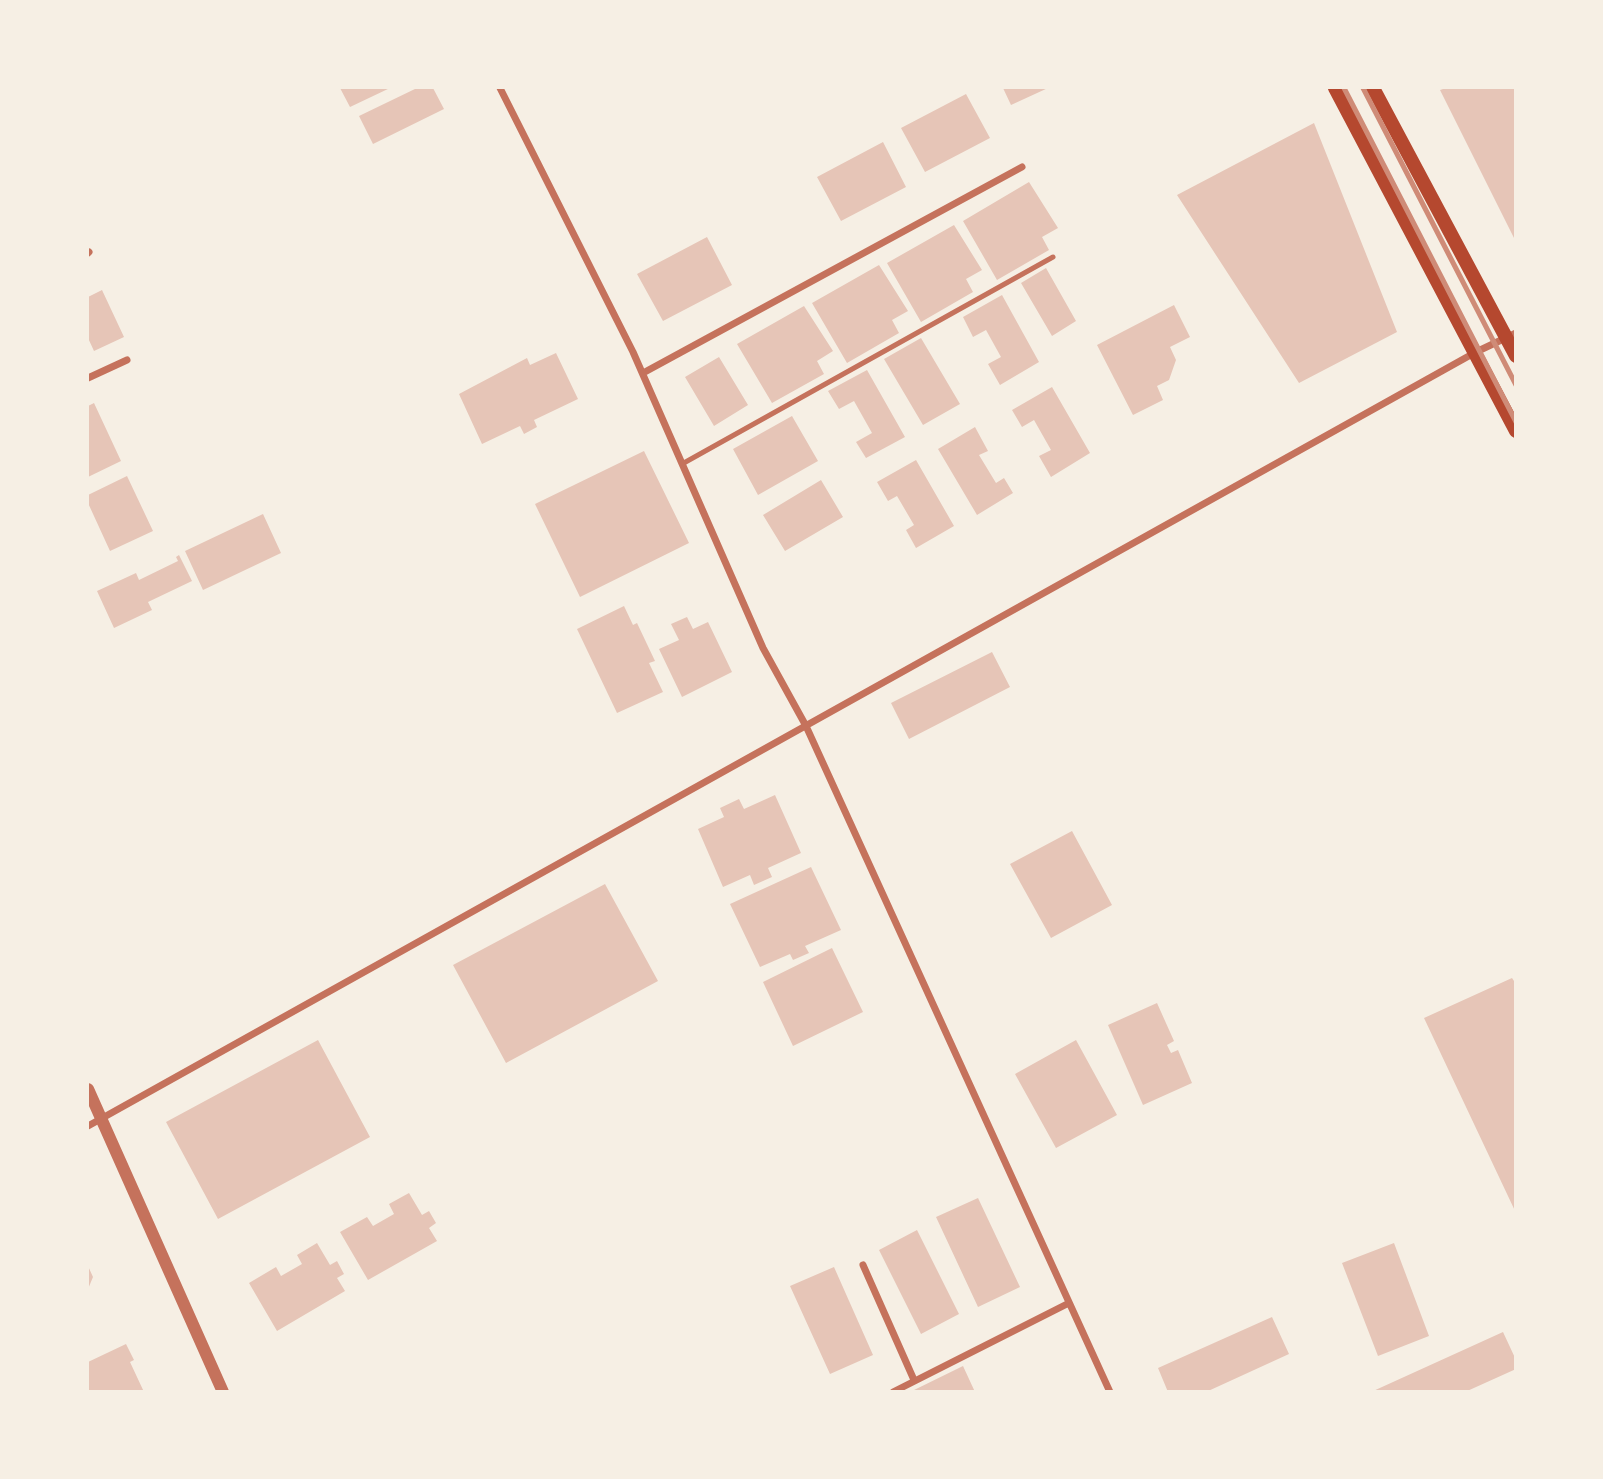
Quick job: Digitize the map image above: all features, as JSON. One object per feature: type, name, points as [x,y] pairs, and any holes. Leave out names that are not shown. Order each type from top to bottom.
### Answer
[{"type":"main road","points":[[1335,88],[1516,431]]},
{"type":"main road","points":[[1373,88],[1511,335],[1516,356]]},
{"type":"street","points":[[500,88],[570,222],[643,373],[763,648],[806,726],[1110,1391]]},
{"type":"street","points":[[643,373],[1022,167]]},
{"type":"street","points":[[88,1126],[1476,352],[1511,335]]},
{"type":"street","points":[[88,378],[127,360]]},
{"type":"street","points":[[88,1088],[223,1391]]},
{"type":"street","points":[[863,1265],[914,1380]]},
{"type":"street","points":[[893,1391],[1069,1303]]},
{"type":"lane","points":[[682,464],[1053,257]]},
{"type":"building","points":[[340,88],[390,88],[350,107]]},
{"type":"building","points":[[417,88],[433,88],[444,109],[373,144],[359,116]]},
{"type":"building","points":[[1003,88],[1048,88],[1011,105]]},
{"type":"building","points":[[1516,88],[1516,242],[1440,90]]},
{"type":"building","points":[[966,94],[990,138],[925,172],[901,128]]},
{"type":"building","points":[[1314,123],[1397,332],[1299,383],[1177,195]]},
{"type":"building","points":[[883,142],[906,187],[841,221],[817,177]]},
{"type":"building","points":[[1029,182],[1058,228],[1042,237],[1049,250],[997,280],[963,221]]},
{"type":"building","points":[[954,225],[982,270],[966,279],[973,292],[921,322],[887,263]]},
{"type":"building","points":[[707,237],[732,285],[663,321],[637,274]]},
{"type":"building","points":[[879,265],[908,311],[892,320],[899,333],[847,363],[812,303]]},
{"type":"building","points":[[1046,268],[1076,321],[1052,336],[1021,283]]},
{"type":"building","points":[[102,290],[124,337],[94,351],[88,338],[88,297]]},
{"type":"building","points":[[1002,295],[1039,362],[1000,385],[988,364],[1001,357],[986,330],[973,337],[963,317]]},
{"type":"building","points":[[1174,305],[1190,337],[1170,347],[1176,360],[1169,380],[1157,386],[1163,400],[1133,415],[1097,345]]},
{"type":"building","points":[[804,306],[833,351],[817,361],[824,374],[772,403],[737,344]]},
{"type":"building","points":[[921,338],[960,404],[923,425],[884,359]]},
{"type":"building","points":[[556,353],[578,399],[534,420],[537,427],[524,434],[520,426],[482,444],[459,394],[527,358],[530,365]]},
{"type":"building","points":[[719,357],[748,405],[714,426],[685,377]]},
{"type":"building","points":[[867,370],[905,437],[866,458],[856,442],[872,433],[854,401],[839,409],[828,391]]},
{"type":"building","points":[[1052,387],[1090,453],[1051,477],[1039,456],[1051,450],[1034,420],[1022,427],[1012,410]]},
{"type":"building","points":[[94,403],[121,461],[88,477],[88,406]]},
{"type":"building","points":[[792,416],[818,461],[758,495],[733,449]]},
{"type":"building","points":[[975,427],[988,451],[979,455],[996,483],[1004,478],[1013,493],[977,515],[938,449]]},
{"type":"building","points":[[644,451],[689,543],[580,597],[535,504]]},
{"type":"building","points":[[916,460],[954,526],[916,548],[906,530],[914,525],[897,496],[888,501],[877,482]]},
{"type":"building","points":[[127,476],[153,531],[110,551],[88,503],[88,495]]},
{"type":"building","points":[[821,480],[843,517],[785,551],[763,515]]},
{"type":"building","points":[[263,514],[281,553],[203,590],[185,551]]},
{"type":"building","points":[[179,555],[192,581],[148,602],[152,610],[114,628],[97,591],[136,573],[139,580],[178,561],[176,557]]},
{"type":"building","points":[[624,606],[633,625],[637,623],[655,661],[649,663],[663,692],[617,713],[577,629]]},
{"type":"building","points":[[687,617],[693,629],[708,622],[732,672],[682,697],[659,649],[679,640],[671,624]]},
{"type":"building","points":[[992,652],[1010,687],[909,739],[891,703]]},
{"type":"building","points":[[775,795],[801,853],[768,868],[772,877],[754,885],[750,875],[723,887],[698,829],[724,817],[720,808],[739,799],[744,809]]},
{"type":"building","points":[[1072,831],[1112,905],[1051,938],[1010,864]]},
{"type":"building","points":[[811,867],[841,930],[805,946],[809,953],[793,960],[790,954],[760,967],[730,904]]},
{"type":"building","points":[[605,884],[658,981],[506,1063],[453,965]]},
{"type":"building","points":[[832,948],[863,1012],[793,1046],[763,982]]},
{"type":"building","points":[[1512,978],[1516,984],[1516,1213],[1424,1018]]},
{"type":"building","points":[[1157,1003],[1174,1041],[1167,1045],[1171,1053],[1178,1050],[1192,1083],[1143,1105],[1108,1025]]},
{"type":"building","points":[[318,1040],[370,1137],[218,1219],[166,1122]]},
{"type":"building","points":[[1076,1040],[1117,1115],[1056,1148],[1015,1074]]},
{"type":"building","points":[[409,1193],[422,1215],[429,1211],[436,1223],[429,1228],[437,1241],[368,1280],[340,1232],[367,1217],[373,1226],[394,1214],[389,1204]]},
{"type":"building","points":[[978,1198],[1020,1287],[978,1307],[936,1217]]},
{"type":"building","points":[[917,1230],[959,1314],[921,1334],[879,1250]]},
{"type":"building","points":[[317,1243],[330,1265],[337,1261],[344,1274],[337,1278],[345,1291],[277,1331],[249,1283],[276,1267],[281,1276],[302,1264],[297,1255]]},
{"type":"building","points":[[1394,1243],[1429,1336],[1378,1356],[1342,1263]]},
{"type":"building","points":[[88,1266],[93,1277],[88,1289]]},
{"type":"building","points":[[834,1267],[873,1355],[830,1374],[790,1286]]},
{"type":"building","points":[[1272,1317],[1289,1354],[1206,1392],[1168,1392],[1158,1368]]},
{"type":"building","points":[[1503,1332],[1516,1360],[1516,1369],[1465,1392],[1371,1392]]},
{"type":"building","points":[[126,1344],[134,1360],[130,1362],[144,1392],[88,1392],[88,1362]]},
{"type":"building","points":[[963,1366],[975,1392],[910,1392]]},
{"type":"railway","points":[[1344,88],[1516,422]]},
{"type":"railway","points":[[1363,88],[1516,385]]}]
